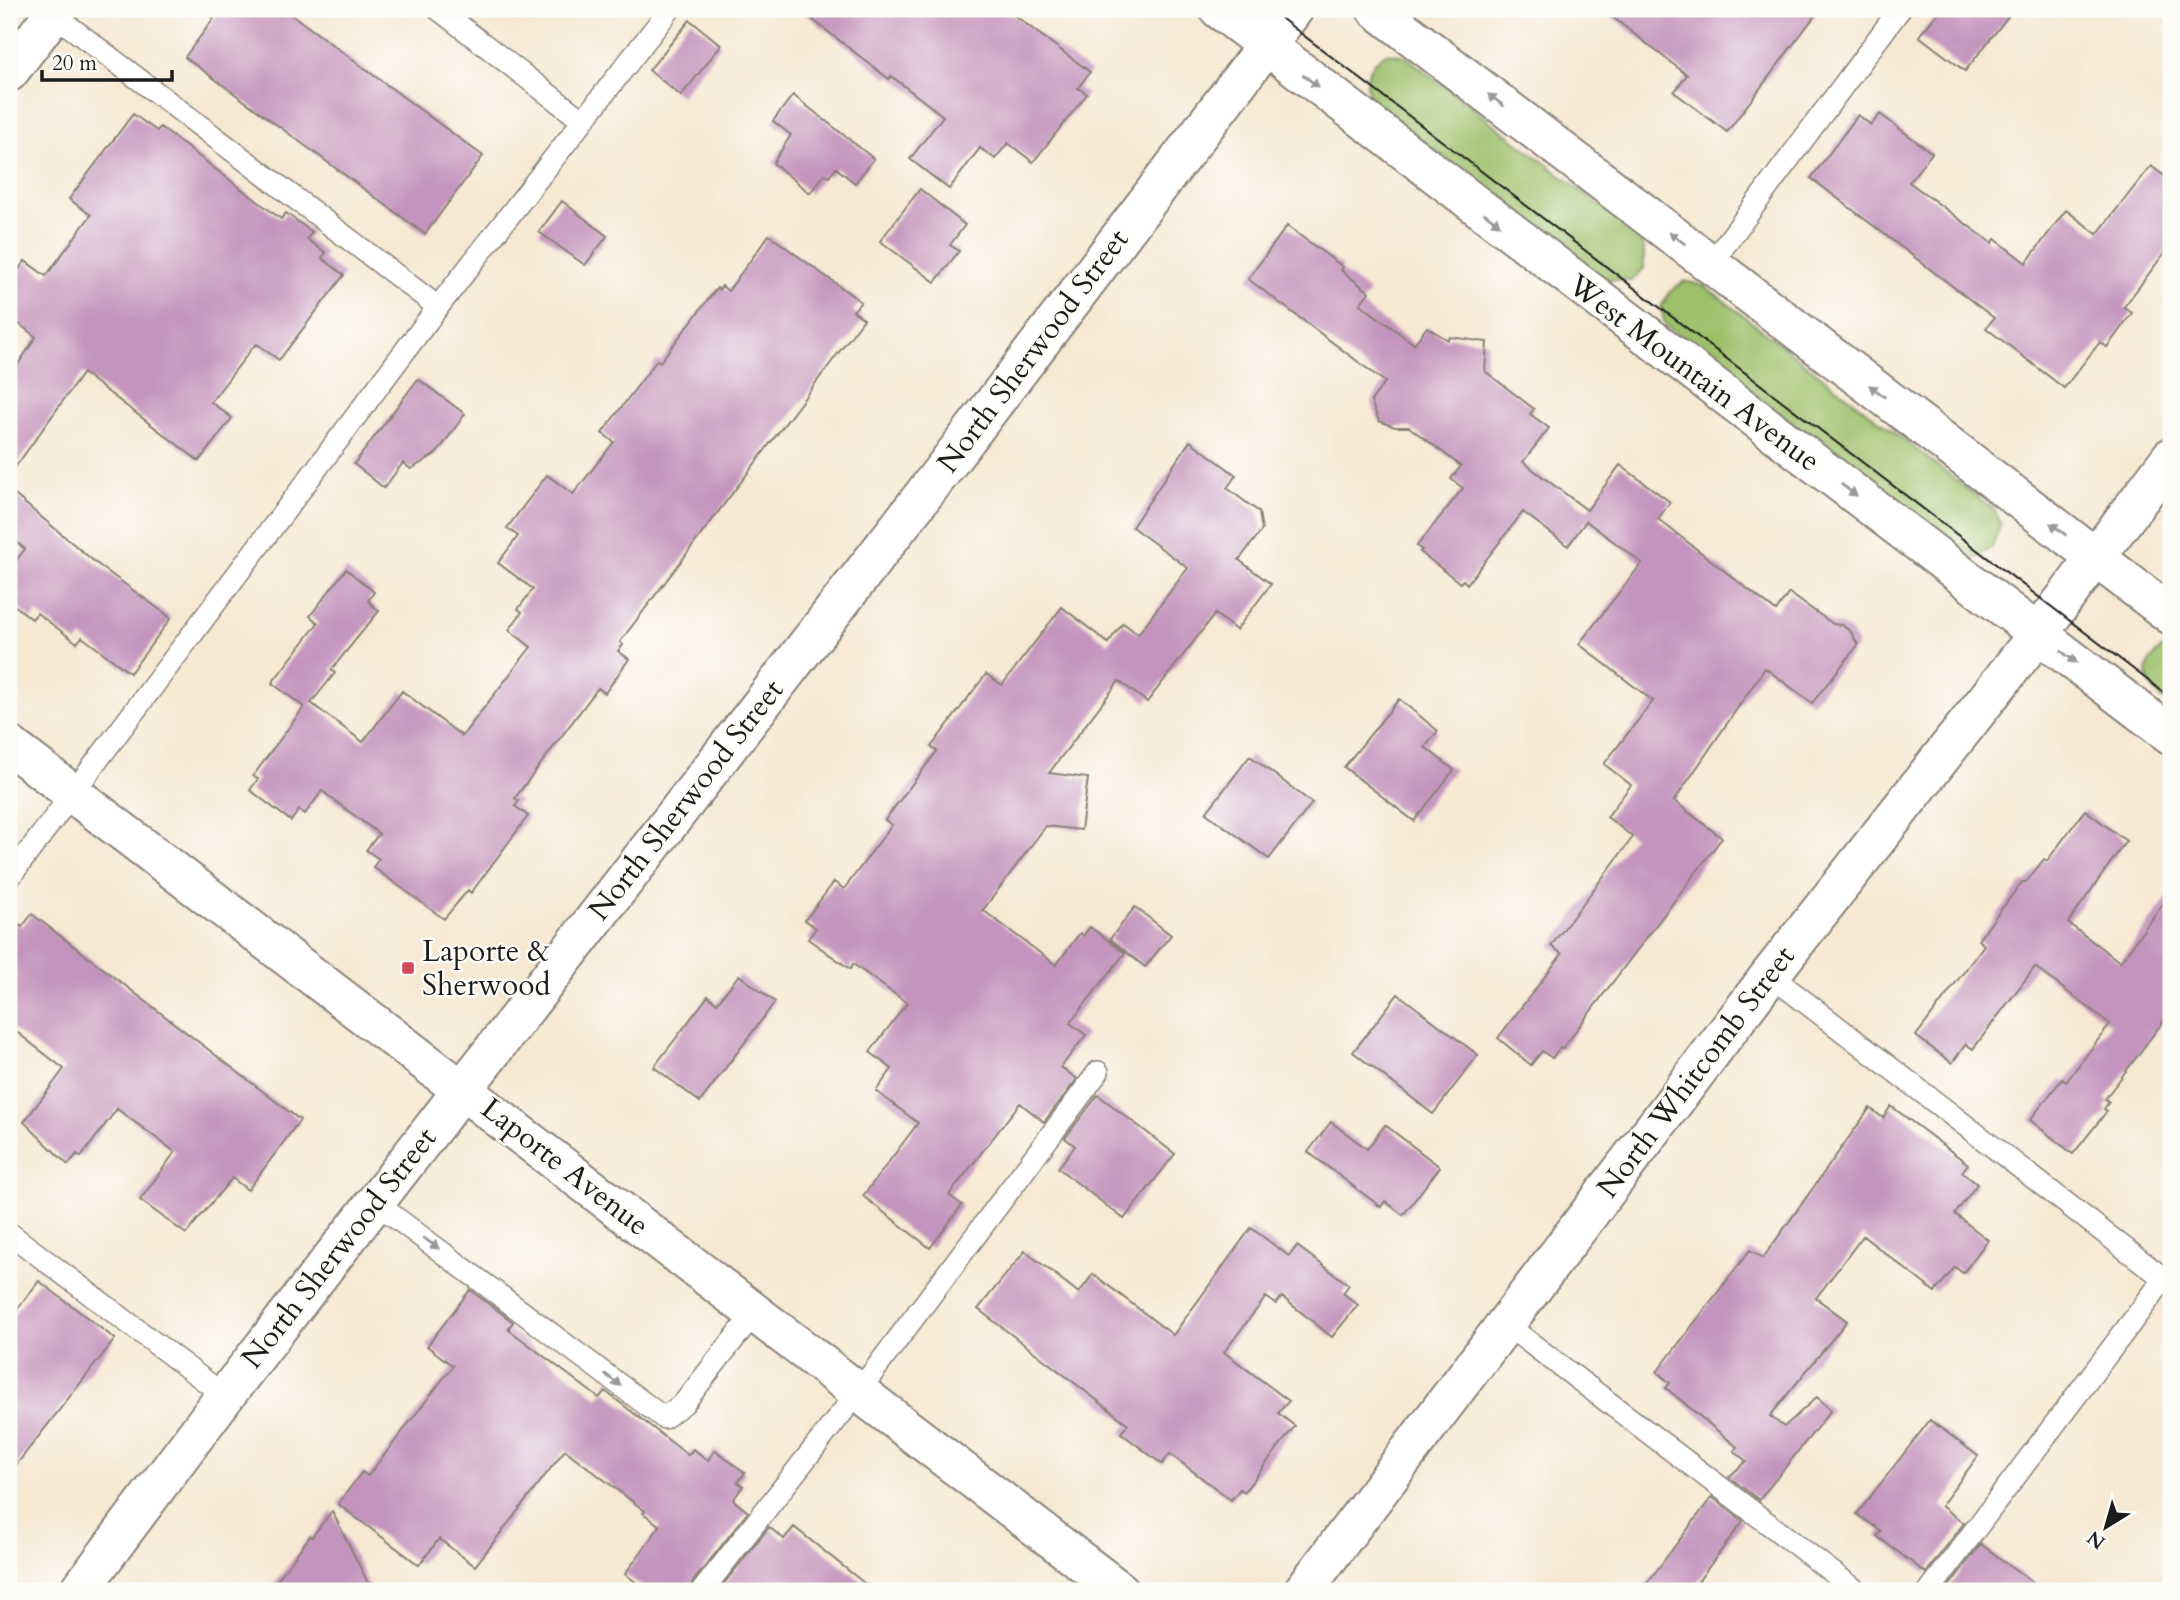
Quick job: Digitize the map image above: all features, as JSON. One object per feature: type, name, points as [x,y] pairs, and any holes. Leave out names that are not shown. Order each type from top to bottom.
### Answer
[{"type":"street","name":"West Mountain Avenue","points":[[1219,9],[2171,735]]},
{"type":"street","name":"North Sherwood Street","points":[[79,1591],[225,1396],[942,471],[1294,9]]},
{"type":"street","points":[[1376,9],[2171,615]]},
{"type":"street","points":[[9,72],[55,11]]},
{"type":"street","name":"North Whitcomb Street","points":[[1303,1591],[1770,975],[2038,634],[2171,457]]},
{"type":"street","name":"Laporte Avenue","points":[[9,745],[1120,1591]]},
{"type":"lane","points":[[438,9],[583,121]]},
{"type":"lane","points":[[9,878],[438,307],[670,9]]},
{"type":"lane","points":[[1711,264],[1900,9]]},
{"type":"lane","points":[[55,11],[438,307]]},
{"type":"lane","points":[[1770,975],[2168,1281],[1929,1591]]},
{"type":"lane","points":[[702,1591],[859,1391],[1098,1072]]},
{"type":"lane","points":[[376,1203],[664,1418],[684,1403],[755,1312]]},
{"type":"lane","points":[[9,1233],[225,1396]]},
{"type":"lane","points":[[1504,1323],[1857,1591]]},
{"type":"green space","points":[[1386,53],[1405,56],[1636,233],[1644,249],[1644,268],[1631,281],[1601,279],[1373,102],[1366,81],[1374,63]]},
{"type":"green space","points":[[1684,281],[1705,286],[1993,509],[2001,523],[1992,547],[1975,558],[1964,555],[1665,325],[1661,307],[1670,292]]},
{"type":"green space","points":[[2167,645],[2171,646],[2171,706],[2155,691],[2147,676],[2150,661]]},
{"type":"building","points":[[221,9],[284,9],[483,156],[425,234],[185,57]]},
{"type":"building","points":[[799,9],[1006,9],[1090,72],[1078,88],[1087,94],[1033,162],[1008,143],[995,159],[980,148],[949,189],[910,159],[943,116],[891,76],[889,79]]},
{"type":"building","points":[[1602,9],[1820,9],[1727,132],[1674,92],[1687,75]]},
{"type":"building","points":[[1941,9],[2014,9],[1965,71],[1919,36]]},
{"type":"building","points":[[690,20],[721,45],[681,96],[649,70]]},
{"type":"building","points":[[793,95],[874,159],[855,183],[836,168],[829,177],[825,174],[810,193],[773,163],[791,135],[773,121]]},
{"type":"building","points":[[133,114],[157,131],[160,127],[281,219],[286,213],[312,232],[307,239],[326,253],[322,258],[344,275],[279,360],[257,344],[253,347],[211,402],[232,418],[199,461],[83,373],[9,476],[9,378],[36,337],[9,316],[9,282],[25,261],[46,276],[91,215],[69,199]]},
{"type":"building","points":[[1880,114],[1932,153],[1909,182],[1992,243],[1995,239],[2026,263],[2066,210],[2097,234],[2151,166],[2171,181],[2171,244],[2124,307],[2132,313],[2107,347],[2100,342],[2064,388],[1986,328],[1994,318],[1811,178],[1858,115],[1871,125]]},
{"type":"building","points":[[920,189],[965,225],[950,245],[959,251],[935,282],[880,241]]},
{"type":"building","points":[[562,201],[607,236],[585,265],[539,232]]},
{"type":"building","points":[[1287,226],[1343,267],[1341,270],[1369,292],[1360,304],[1414,344],[1427,327],[1448,340],[1450,337],[1487,342],[1485,371],[1534,409],[1530,414],[1549,428],[1523,462],[1587,510],[1620,465],[1670,502],[1658,519],[1776,611],[1789,593],[1833,624],[1842,625],[1851,632],[1858,645],[1812,703],[1765,668],[1674,801],[1722,838],[1562,1049],[1560,1047],[1552,1058],[1542,1051],[1531,1065],[1498,1038],[1562,954],[1551,946],[1633,837],[1607,817],[1631,785],[1604,764],[1653,701],[1579,644],[1642,563],[1586,521],[1568,546],[1523,512],[1467,584],[1463,580],[1460,583],[1420,552],[1422,550],[1417,546],[1463,488],[1451,479],[1461,466],[1409,427],[1395,427],[1379,421],[1371,401],[1385,382],[1248,279]]},
{"type":"building","points":[[769,235],[861,302],[853,311],[864,319],[620,642],[623,645],[618,651],[629,659],[605,693],[598,688],[515,798],[519,801],[515,806],[528,816],[471,893],[468,890],[444,919],[373,867],[379,859],[366,850],[379,834],[322,791],[305,814],[299,810],[291,821],[250,790],[258,779],[253,776],[304,707],[272,683],[318,623],[310,616],[346,569],[374,592],[368,601],[379,611],[331,670],[335,673],[311,703],[363,742],[402,691],[462,736],[531,647],[509,630],[522,612],[518,609],[533,589],[498,563],[518,536],[507,528],[547,475],[573,494],[614,442],[602,433],[657,360],[660,362],[717,288],[719,290],[722,286],[728,291]]},
{"type":"building","points":[[418,379],[465,414],[437,453],[411,469],[403,463],[384,488],[354,464]]},
{"type":"building","points":[[1190,441],[1236,475],[1227,488],[1259,512],[1262,530],[1239,560],[1271,584],[1236,630],[1215,614],[1147,702],[1119,681],[1049,773],[1088,778],[1081,830],[1046,826],[983,910],[1056,965],[1080,933],[1083,936],[1090,927],[1125,953],[1070,1023],[1086,1035],[1061,1067],[1077,1079],[1044,1122],[1020,1103],[949,1195],[962,1205],[930,1248],[863,1196],[918,1123],[876,1091],[892,1069],[870,1052],[907,1003],[853,964],[850,969],[808,939],[816,928],[805,920],[834,882],[844,889],[892,825],[885,820],[937,751],[931,747],[986,674],[1002,685],[1062,607],[1108,643],[1123,623],[1138,634],[1188,568],[1132,527]]},
{"type":"building","points":[[9,490],[96,563],[171,618],[130,673],[82,637],[77,643],[37,613],[32,619],[9,601],[9,570],[25,549],[9,536]]},
{"type":"building","points":[[1399,699],[1438,731],[1425,747],[1454,770],[1414,821],[1344,767]]},
{"type":"building","points":[[1250,756],[1312,803],[1269,859],[1206,813]]},
{"type":"building","points":[[2085,810],[2126,841],[2068,923],[2120,962],[2171,893],[2171,1011],[2105,1099],[2109,1102],[2104,1109],[2107,1111],[2073,1154],[2030,1120],[2062,1079],[2066,1082],[2110,1024],[2035,967],[1973,1049],[1966,1044],[1952,1063],[1916,1036],[1984,945],[1978,940],[2022,882],[2026,882],[2044,859],[2047,861]]},
{"type":"building","points":[[1135,907],[1171,935],[1145,967],[1110,939]]},
{"type":"building","points":[[32,914],[300,1120],[248,1190],[232,1178],[186,1234],[140,1200],[175,1152],[117,1109],[81,1157],[77,1154],[68,1165],[24,1122],[64,1069],[9,1026],[9,916],[22,927]]},
{"type":"building","points":[[739,975],[775,1002],[700,1102],[654,1067],[708,996],[717,1003]]},
{"type":"building","points":[[1398,994],[1478,1055],[1433,1114],[1353,1052]]},
{"type":"building","points":[[1098,1095],[1175,1154],[1124,1219],[1058,1168],[1075,1146],[1065,1138]]},
{"type":"building","points":[[1891,1106],[1968,1164],[1962,1172],[1977,1184],[1955,1214],[1988,1240],[1963,1273],[1955,1267],[1935,1292],[1863,1236],[1816,1298],[1847,1321],[1770,1416],[1784,1427],[1817,1397],[1831,1410],[1759,1500],[1729,1477],[1746,1461],[1734,1451],[1737,1447],[1666,1388],[1670,1383],[1657,1372],[1750,1250],[1763,1258],[1870,1108],[1883,1118]]},
{"type":"building","points":[[1331,1122],[1367,1149],[1385,1125],[1440,1167],[1403,1215],[1385,1201],[1381,1207],[1308,1152]]},
{"type":"building","points":[[1251,1228],[1289,1256],[1297,1246],[1349,1285],[1343,1293],[1358,1305],[1332,1337],[1282,1297],[1276,1304],[1266,1297],[1224,1352],[1289,1401],[1278,1413],[1295,1426],[1244,1492],[1240,1489],[1231,1500],[1170,1454],[1162,1464],[1121,1433],[1128,1424],[978,1309],[1025,1251],[1079,1293],[1093,1274],[1173,1335]]},
{"type":"building","points":[[39,1281],[115,1339],[9,1474],[9,1320]]},
{"type":"building","points":[[470,1290],[513,1322],[508,1329],[599,1398],[605,1391],[688,1455],[693,1449],[708,1460],[715,1450],[745,1473],[738,1482],[743,1486],[733,1500],[748,1512],[692,1583],[689,1591],[648,1591],[625,1574],[660,1526],[643,1513],[645,1511],[565,1450],[475,1566],[439,1539],[419,1565],[338,1504],[362,1472],[368,1476],[453,1366],[427,1346]]},
{"type":"building","points":[[1930,1420],[1978,1456],[1941,1506],[1964,1523],[1926,1573],[1877,1536],[1881,1531],[1857,1514]]},
{"type":"building","points":[[1712,1497],[1743,1521],[1691,1591],[1641,1591]]},
{"type":"building","points":[[332,1511],[372,1591],[269,1591],[310,1536],[312,1537]]},
{"type":"building","points":[[769,1527],[784,1539],[794,1527],[874,1591],[718,1591]]},
{"type":"building","points":[[1981,1544],[2044,1591],[1947,1589]]},
{"type":"tram line","points":[[1269,9],[2171,698]]},
{"type":"place","name":"Laporte & Sherwood","points":[[408,968]]}]
